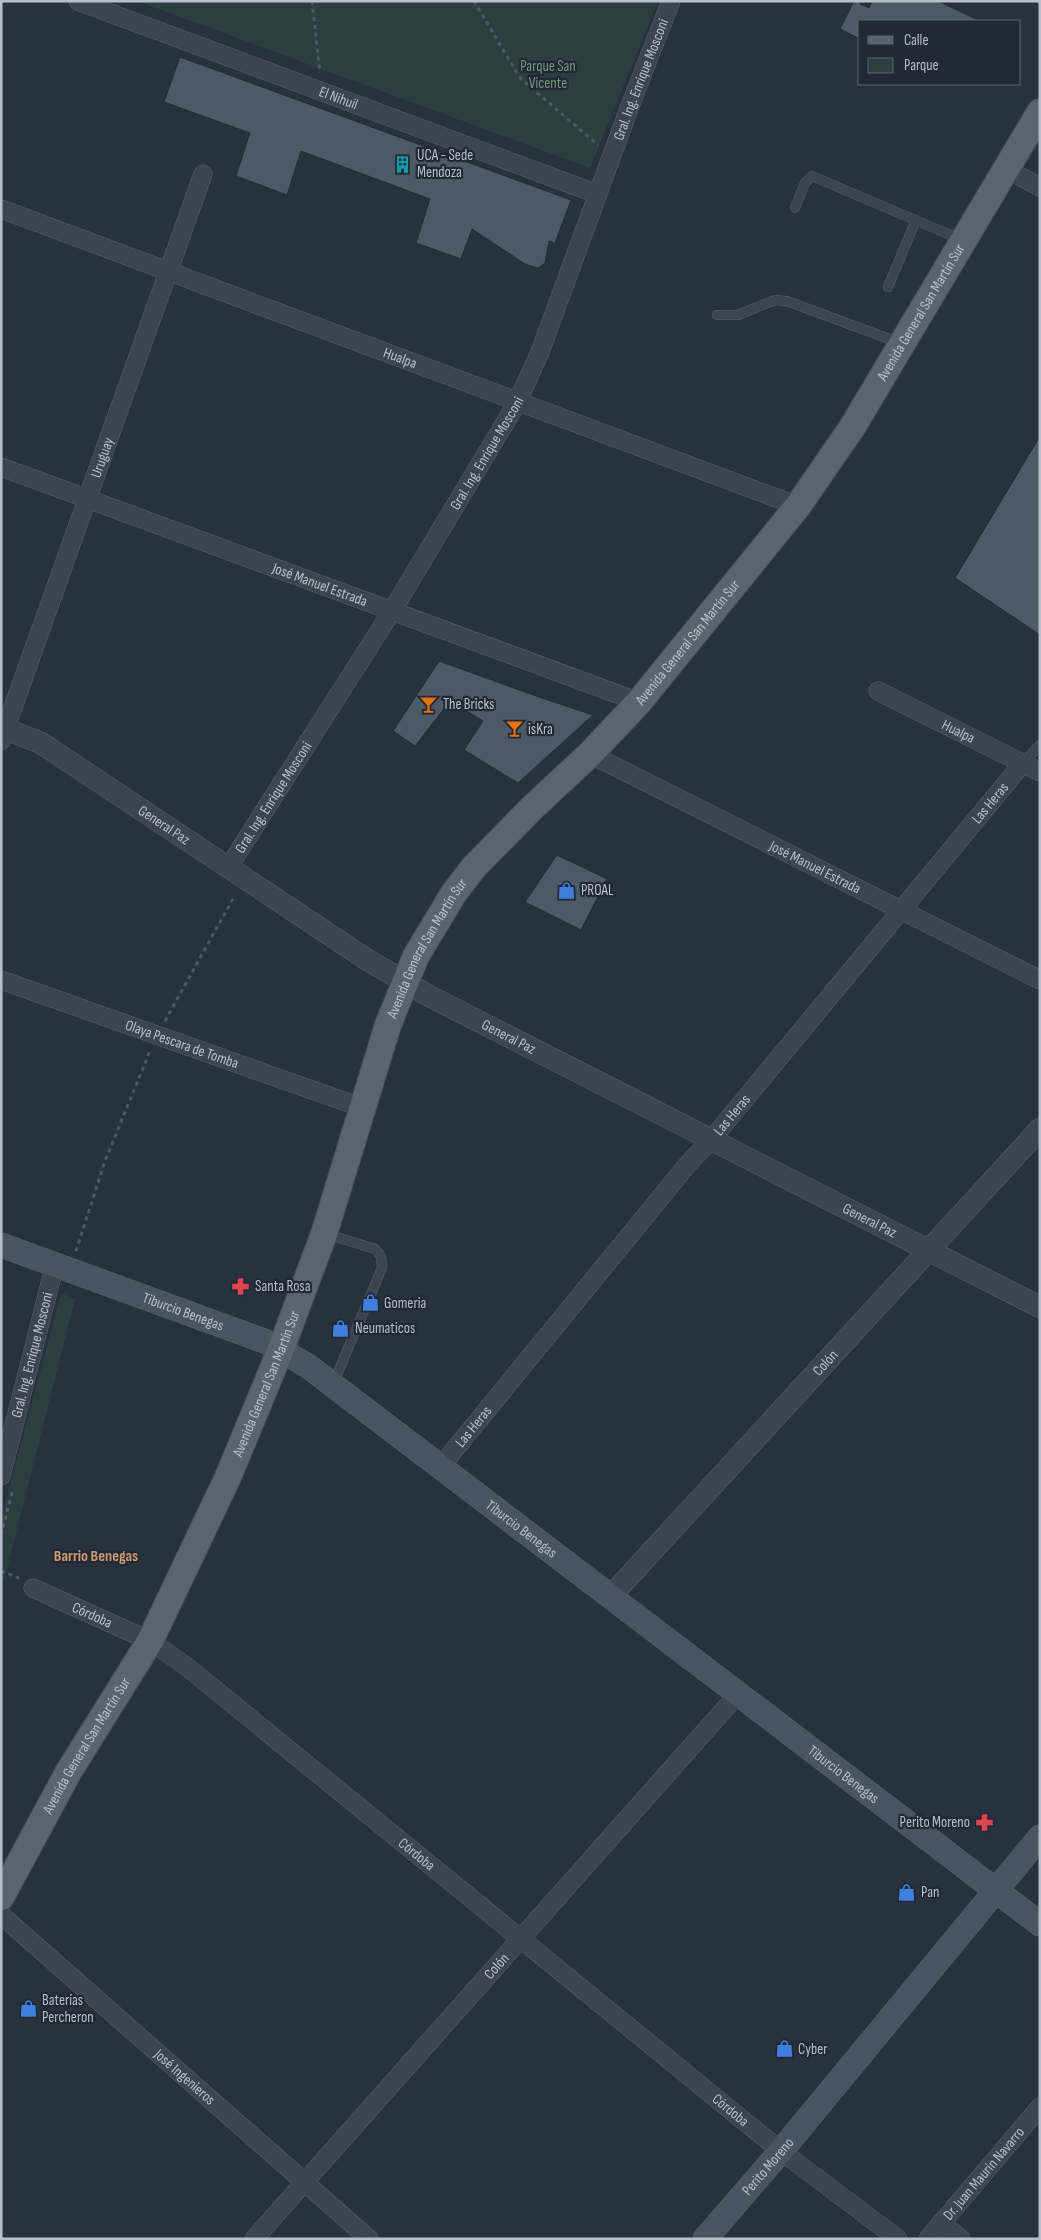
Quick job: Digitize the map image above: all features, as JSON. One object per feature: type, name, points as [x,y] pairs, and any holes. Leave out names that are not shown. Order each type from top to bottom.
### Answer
[{"type":"main road","name":"Avenida General San Martín Sur","points":[[1,1897],[69,1771],[150,1641],[228,1477],[281,1349],[324,1234],[388,1025],[404,982],[441,915],[474,867],[532,808],[590,754],[640,702],[798,506],[844,440],[903,344],[1040,112]]},
{"type":"main road","name":"Tiburcio Benegas","points":[[1,1245],[281,1349],[333,1384],[1040,1924]]},
{"type":"main road","name":"Perito Moreno","points":[[706,2239],[997,1892],[1040,1837]]},
{"type":"street","name":"El Nihuil","points":[[78,1],[597,194]]},
{"type":"street","name":"Gral. Ing. Enrique Mosconi","points":[[228,868],[392,611],[517,402],[540,352],[597,194],[672,1]]},
{"type":"street","points":[[1006,169],[1040,188]]},
{"type":"street","name":"Uruguay","points":[[3,732],[89,499],[203,174]]},
{"type":"street","name":"Hualpa","points":[[1,209],[798,506]]},
{"type":"street","name":"José Manuel Estrada","points":[[1,467],[640,702]]},
{"type":"street","name":"Hualpa","points":[[878,691],[1040,772]]},
{"type":"street","name":"General Paz","points":[[3,732],[40,743],[404,982],[1040,1307]]},
{"type":"street","name":"José Manuel Estrada","points":[[590,754],[1040,980]]},
{"type":"street","name":"Las Heras","points":[[441,1466],[688,1164],[711,1140],[1023,763]]},
{"type":"street","name":"Olaya Pescara de Tomba","points":[[1,980],[363,1108]]},
{"type":"street","name":"Colón","points":[[610,1597],[1040,1129]]},
{"type":"street","name":"Gral. Ing. Enrique Mosconi","points":[[1,1476],[55,1264]]},
{"type":"street","name":"Córdoba","points":[[33,1588],[150,1641],[186,1666],[781,2151],[898,2239]]},
{"type":"street","name":"Colón","points":[[254,2239],[738,1694]]},
{"type":"street","name":"José Ingenieros","points":[[1,1915],[369,2239]]},
{"type":"street","name":"Dr. Juan Maurín Navarro","points":[[928,2239],[1038,2111]]},
{"type":"street","points":[[941,2224],[961,2239]]},
{"type":"lane","points":[[795,208],[805,183],[812,176],[965,241]]},
{"type":"lane","points":[[888,287],[916,220]]},
{"type":"lane","points":[[717,315],[738,315],[776,300],[787,301],[903,344]]},
{"type":"lane","points":[[1023,763],[1040,745]]},
{"type":"lane","points":[[324,1234],[376,1249],[381,1256],[382,1268],[333,1384]]},
{"type":"path","points":[[312,1],[322,92]]},
{"type":"path","points":[[474,1],[520,78],[612,156]]},
{"type":"green space","name":"Parque San Vicente","points":[[137,1],[658,1],[590,168]]},
{"type":"green space","points":[[61,1293],[75,1299],[1,1593],[1,1519]]},
{"type":"building","points":[[854,1],[860,1],[860,4],[869,8],[872,1],[938,1],[978,20],[858,20],[858,38],[840,29]]},
{"type":"building","name":"UCA - Sede Mendoza","points":[[180,57],[571,200],[555,243],[549,241],[545,263],[538,268],[525,264],[472,229],[461,259],[416,243],[430,199],[301,151],[287,195],[236,176],[250,133],[164,102]]},
{"type":"building","points":[[1040,436],[1040,635],[955,578]]},
{"type":"building","points":[[439,661],[593,715],[518,783],[464,750],[483,721],[450,701],[415,746],[393,731]]},
{"type":"building","name":"PROAL","points":[[557,855],[607,879],[581,930],[525,902]]},
{"type":"place","name":"UCA - Sede Mendoza","points":[[403,164]]},
{"type":"place","name":"The Bricks","points":[[429,704]]},
{"type":"place","name":"isKra","points":[[514,729]]},
{"type":"place","name":"PROAL","points":[[567,890]]},
{"type":"place","name":"Santa Rosa","points":[[241,1286]]},
{"type":"place","name":"Gomeria","points":[[370,1303]]},
{"type":"place","name":"Neumaticos","points":[[341,1328]]},
{"type":"place","name":"Perito Moreno","points":[[984,1822]]},
{"type":"place","name":"Pan","points":[[907,1892]]},
{"type":"place","name":"Baterías Percheron","points":[[28,2009]]},
{"type":"place","name":"Cyber","points":[[784,2049]]},
{"type":"district","name":"Barrio Benegas","points":[[96,1555]]}]
